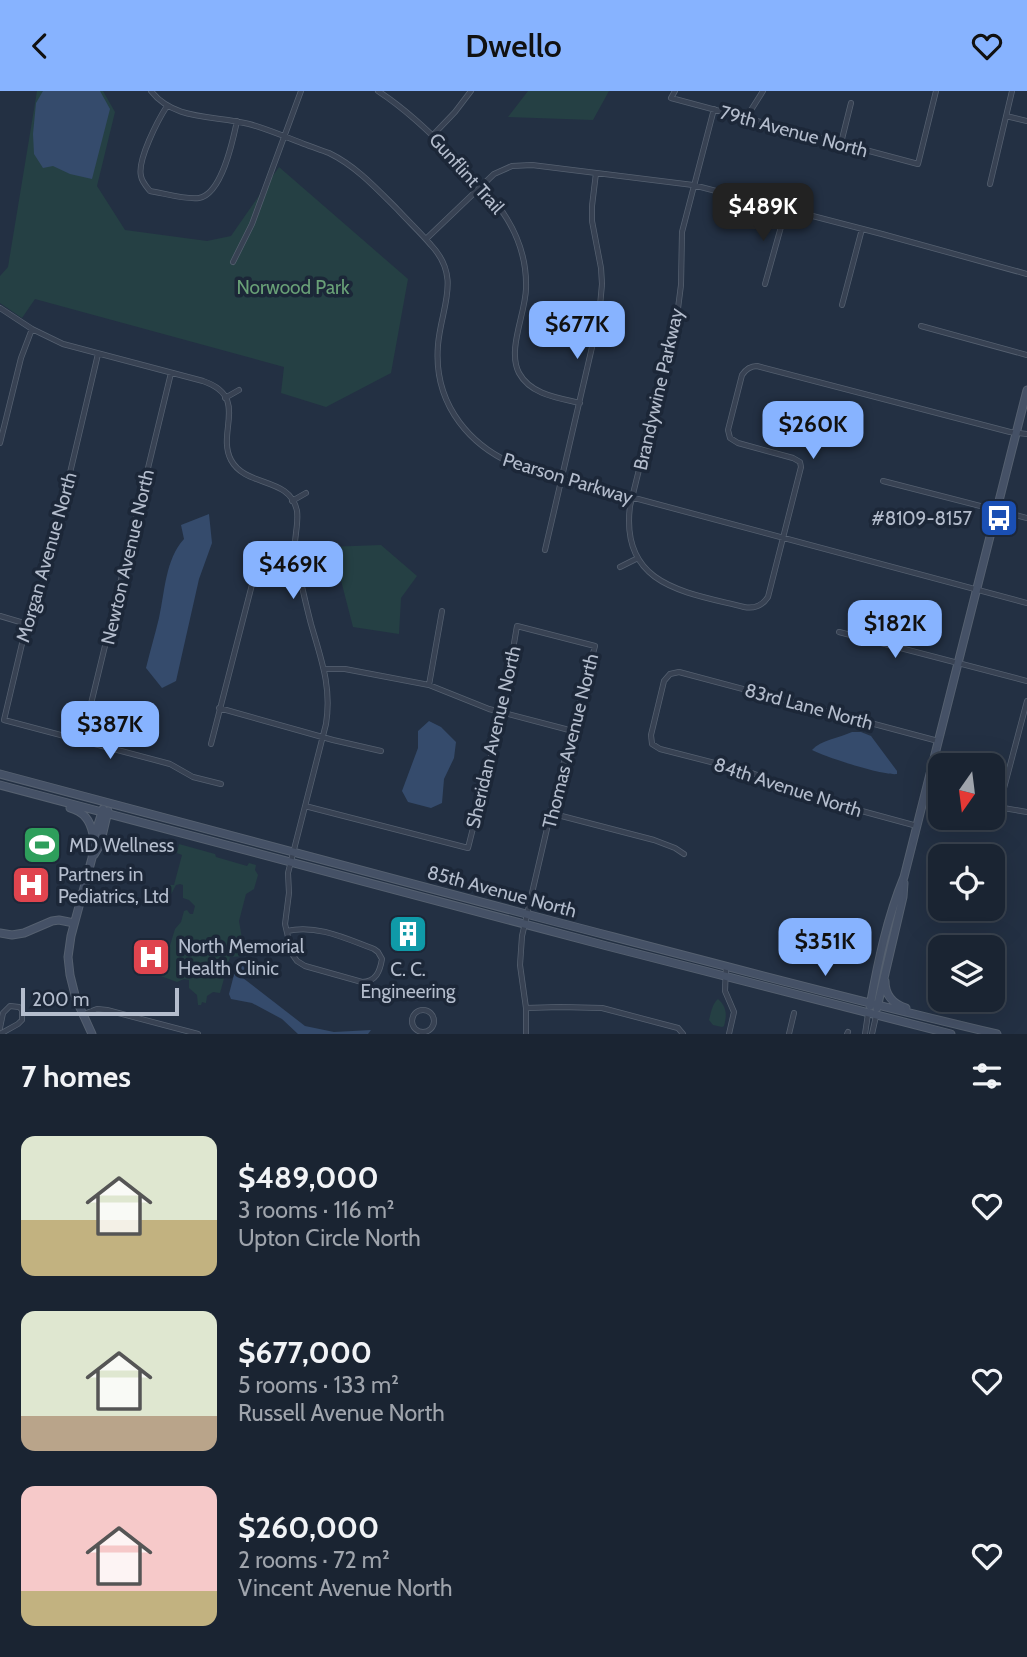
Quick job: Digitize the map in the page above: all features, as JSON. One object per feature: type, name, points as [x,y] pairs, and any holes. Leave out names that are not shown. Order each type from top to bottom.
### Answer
[{"type":"main road","points":[[874,1005],[885,975],[916,826],[1027,390]]},
{"type":"main road","name":"85th Avenue North","points":[[0,774],[874,1005],[997,1034]]},
{"type":"main road","points":[[0,785],[15,793],[80,812],[89,820],[94,837]]},
{"type":"main road","name":"85th Avenue North","points":[[0,785],[524,925],[951,1034]]},
{"type":"main road","points":[[92,858],[100,845],[107,803]]},
{"type":"main road","points":[[92,1034],[72,988],[68,957],[74,923],[92,858],[94,837],[105,813]]},
{"type":"main road","points":[[872,1015],[882,943],[904,877]]},
{"type":"main road","points":[[0,933],[19,935],[52,921],[74,923]]},
{"type":"main road","points":[[885,975],[886,993],[897,1005],[928,1013],[942,1021]]},
{"type":"street","name":"Pearson Parkway","points":[[151,91],[167,106],[183,113],[253,125],[328,153],[371,183],[426,239],[439,254],[448,275],[438,362],[442,386],[451,409],[470,436],[495,456],[562,478],[1027,603]]},
{"type":"street","points":[[233,262],[252,224],[301,91]]},
{"type":"street","name":"Gunflint Trail","points":[[378,91],[414,117],[433,135],[494,198],[506,215],[519,244],[526,277],[523,316],[516,347],[519,372],[529,386],[580,403]]},
{"type":"street","points":[[433,135],[471,91]]},
{"type":"street","name":"79th Avenue North","points":[[675,91],[671,98],[918,164],[936,91]]},
{"type":"street","points":[[746,118],[763,91]]},
{"type":"street","points":[[990,184],[1012,91]]},
{"type":"street","points":[[841,143],[851,103]]},
{"type":"street","points":[[167,106],[155,126],[141,164],[141,178],[150,191],[193,198],[208,195],[217,184],[237,121]]},
{"type":"street","name":"Brandywine Parkway","points":[[638,558],[629,530],[629,518],[677,317],[681,285],[682,232],[714,109]]},
{"type":"street","points":[[1006,116],[1027,121]]},
{"type":"street","points":[[426,239],[494,174],[522,165],[693,185],[1027,274]]},
{"type":"street","points":[[545,550],[596,334],[601,301],[601,268],[592,221],[596,173]]},
{"type":"street","points":[[765,284],[786,209]]},
{"type":"street","points":[[842,305],[862,229]]},
{"type":"street","points":[[0,308],[62,344],[203,381],[216,387],[225,398],[230,416],[226,444],[237,470],[279,487],[292,501],[297,513],[294,547],[296,560],[325,669],[329,700],[323,737],[288,873],[289,893],[285,918],[287,930],[292,954],[301,964],[362,982],[372,980],[379,972],[382,959],[379,952],[317,930],[287,930]]},
{"type":"street","points":[[921,326],[1027,355]]},
{"type":"street","points":[[0,443],[21,358],[32,329]]},
{"type":"street","name":"Morgan Avenue North","points":[[82,741],[4,720],[32,604],[45,579],[98,354]]},
{"type":"street","points":[[620,567],[638,558],[650,573],[670,587],[749,608],[765,602],[770,592],[801,471],[800,463],[793,458],[730,439],[728,430],[742,375],[747,369],[757,366],[1027,434]]},
{"type":"street","name":"Newton Avenue North","points":[[82,741],[171,373]]},
{"type":"street","points":[[225,398],[239,390]]},
{"type":"street","points":[[883,481],[1027,518]]},
{"type":"street","points":[[292,501],[306,493]]},
{"type":"street","points":[[211,744],[256,569],[296,560]]},
{"type":"street","points":[[429,685],[442,611]]},
{"type":"street","points":[[0,616],[27,624]]},
{"type":"street","name":"Sheridan Avenue North","points":[[305,806],[468,848],[502,713],[517,626]]},
{"type":"street","name":"Thomas Avenue North","points":[[517,626],[596,646],[550,813],[524,925],[520,965],[526,1008],[526,1034]]},
{"type":"street","points":[[839,632],[1027,681]]},
{"type":"street","points":[[325,669],[345,669],[429,685],[502,713],[573,731]]},
{"type":"street","name":"83rd Lane North","points":[[660,749],[652,744],[651,735],[664,681],[670,674],[679,672],[938,741]]},
{"type":"street","points":[[1005,784],[1027,701]]},
{"type":"street","points":[[219,708],[381,751]]},
{"type":"street","points":[[82,741],[170,764],[193,777],[221,785]]},
{"type":"street","name":"84th Avenue North","points":[[660,749],[746,771],[847,807],[916,826]]},
{"type":"street","points":[[1005,808],[1027,812]]},
{"type":"street","points":[[550,813],[654,840],[684,854]]},
{"type":"street","points":[[726,966],[726,991],[734,1012],[729,1034]]},
{"type":"street","points":[[0,1028],[6,1009],[10,1006],[22,1010],[22,1020],[0,1034]]},
{"type":"street","points":[[526,1008],[602,1008],[678,1028],[683,1034]]},
{"type":"street","points":[[82,1015],[102,1009],[198,1034]]},
{"type":"street","points":[[425,1010],[433,1017],[433,1025],[429,1030],[419,1033],[412,1020],[418,1012],[425,1010]]},
{"type":"street","points":[[789,1034],[794,1013]]},
{"type":"street","points":[[865,1034],[872,1015]]},
{"type":"street","points":[[872,1015],[872,1034]]},
{"type":"street","points":[[171,1034],[173,1027]]},
{"type":"green space","name":"Norwood Park","points":[[37,91],[103,91],[115,112],[97,186],[125,230],[207,241],[231,236],[279,167],[408,279],[391,373],[326,407],[281,393],[284,367],[35,299],[22,318],[0,303],[0,276],[8,267]]},
{"type":"green space","points":[[528,91],[609,91],[593,120],[508,117]]},
{"type":"green space","points":[[381,545],[417,576],[401,598],[399,634],[353,627],[336,561],[302,563],[300,548]]},
{"type":"green space","points":[[179,844],[247,866],[249,863],[256,865],[258,875],[254,889],[246,894],[239,921],[245,956],[230,957],[220,993],[213,992],[207,996],[206,1003],[202,1002],[201,1005],[198,1005],[197,995],[189,988],[189,980],[177,982],[158,975],[163,956],[168,952],[184,911],[193,914],[195,906],[183,898],[183,885],[180,884],[176,885],[167,902],[165,899],[170,885],[174,885],[182,855],[177,853]]},
{"type":"green space","points":[[718,999],[726,1011],[722,1027],[713,1025],[709,1020]]},
{"type":"water","points":[[43,91],[100,91],[110,109],[92,179],[70,174],[53,166],[43,168],[34,154],[36,103]]},
{"type":"water","points":[[209,514],[212,543],[199,579],[176,681],[162,688],[146,668],[169,566],[184,539],[181,525]]},
{"type":"water","points":[[429,721],[441,727],[456,742],[454,758],[444,779],[442,803],[431,808],[408,802],[402,791],[418,748],[418,731]]},
{"type":"water","points":[[852,732],[871,736],[897,774],[854,765],[812,750],[825,741]]},
{"type":"water","points":[[242,962],[245,971],[243,978],[305,1026],[334,1032],[371,1030],[368,1034],[298,1034],[282,1019],[252,1003],[231,999],[229,994],[237,963]]},
{"type":"place","name":"#8109-8157","points":[[999,518]]},
{"type":"place","name":"MD Wellness","points":[[42,845]]},
{"type":"place","name":"Partners in Pediatrics, Ltd","points":[[31,885]]},
{"type":"place","name":"C. C. Engineering","points":[[408,934]]},
{"type":"place","name":"North Memorial Health Clinic","points":[[151,957]]}]
